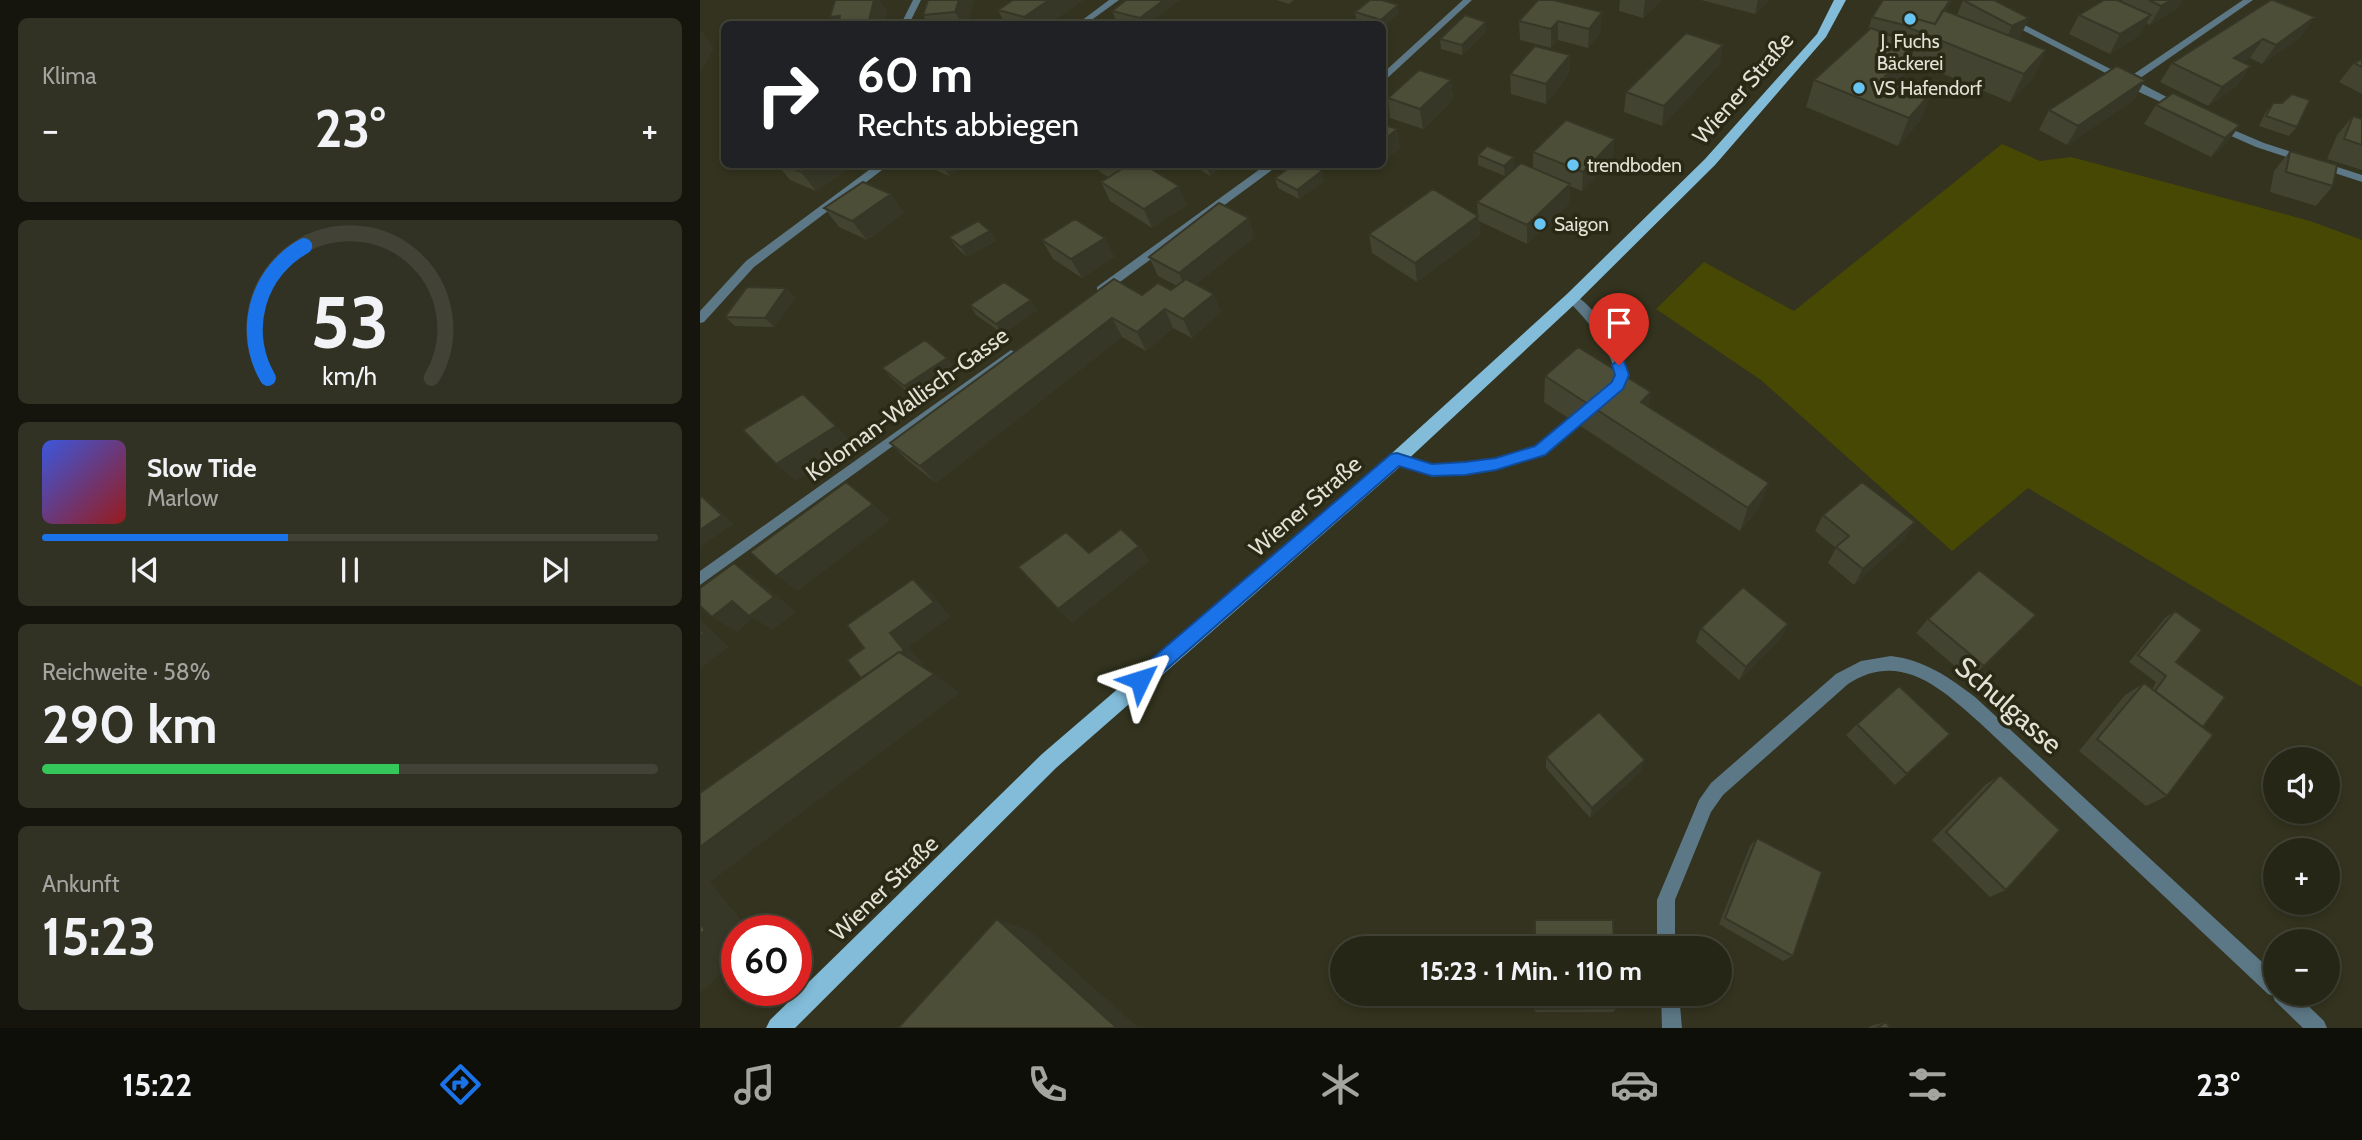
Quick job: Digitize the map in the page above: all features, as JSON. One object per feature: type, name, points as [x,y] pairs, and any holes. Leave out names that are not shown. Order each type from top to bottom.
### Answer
[{"type":"main road","name":"Wiener Straße","points":[[778,1028],[1049,761],[1397,459],[1572,298],[1710,162],[1822,35],[1840,0]]},
{"type":"street","points":[[906,21],[917,0]]},
{"type":"street","points":[[1085,21],[1115,0]]},
{"type":"street","points":[[1386,76],[1468,0]]},
{"type":"street","points":[[2127,83],[2249,0]]},
{"type":"street","points":[[1998,15],[2127,83],[2187,111]]},
{"type":"street","points":[[2211,123],[2260,145],[2362,179]]},
{"type":"street","points":[[700,319],[750,264],[880,168]]},
{"type":"street","points":[[1091,297],[1269,168]]},
{"type":"street","points":[[1397,459],[1432,470],[1496,464],[1540,451],[1618,386],[1622,375],[1619,365],[1591,315],[1572,298]]},
{"type":"street","name":"Koloman-Wallisch-Gasse","points":[[700,579],[1024,346]]},
{"type":"street","name":"Schulgasse","points":[[1666,936],[1666,900],[1705,806],[1717,789],[1842,678],[1856,669],[1874,663],[1895,663],[1921,670],[1938,679],[1995,727],[2263,976]]},
{"type":"street","points":[[1671,1006],[1672,1028]]},
{"type":"street","points":[[2295,1006],[2318,1028]]},
{"type":"shaded area","points":[[2002,144],[2040,161],[2071,157],[2310,221],[2362,240],[2362,687],[2028,488],[1952,551],[1761,380],[1656,309],[1704,262],[1794,311]]},
{"type":"building","points":[[835,0],[874,0],[869,20],[839,21],[840,16],[830,17]]},
{"type":"building","points":[[928,0],[959,0],[955,12],[923,15]]},
{"type":"building","points":[[1013,0],[1049,0],[1024,17],[998,10]]},
{"type":"building","points":[[1126,0],[1164,0],[1140,18],[1112,11]]},
{"type":"building","points":[[1370,0],[1382,0],[1398,5],[1381,20],[1355,12]]},
{"type":"building","points":[[1538,0],[1553,0],[1602,12],[1589,29],[1558,21],[1551,29],[1519,21]]},
{"type":"building","points":[[1883,0],[1950,0],[1935,24],[1917,19],[1908,26],[1872,17]]},
{"type":"building","points":[[1963,0],[1994,0],[2029,18],[2012,26]]},
{"type":"building","points":[[2104,0],[2117,0],[2151,15],[2120,34],[2079,15]]},
{"type":"building","points":[[2149,0],[2172,0],[2161,6]]},
{"type":"building","points":[[2271,0],[2315,17],[2276,45],[2263,39],[2234,58],[2251,66],[2222,87],[2172,63]]},
{"type":"building","points":[[1943,10],[2046,50],[2024,74],[1907,27],[1917,19],[1935,24]]},
{"type":"building","points":[[1465,15],[1486,22],[1462,45],[1440,39]]},
{"type":"building","points":[[1871,28],[1916,45],[1885,76],[1931,93],[1909,118],[1814,80]]},
{"type":"building","points":[[1686,33],[1723,45],[1664,106],[1626,92]]},
{"type":"building","points":[[1535,46],[1570,55],[1546,84],[1510,74]]},
{"type":"building","points":[[2362,59],[2362,67],[2354,63]]},
{"type":"building","points":[[2117,66],[2145,80],[2078,126],[2049,110]]},
{"type":"building","points":[[1419,70],[1451,80],[1420,109],[1388,98]]},
{"type":"building","points":[[2173,93],[2240,125],[2225,138],[2156,105]]},
{"type":"building","points":[[2292,94],[2310,100],[2297,127],[2266,116],[2273,103],[2282,103]]},
{"type":"building","points":[[2353,116],[2362,119],[2362,145],[2344,139]]},
{"type":"building","points":[[1566,120],[1615,139],[1583,172],[1533,152]]},
{"type":"building","points":[[1386,125],[1397,129],[1386,139]]},
{"type":"building","points":[[1487,146],[1514,157],[1504,166],[1478,155]]},
{"type":"building","points":[[2290,151],[2337,165],[2333,186],[2286,172]]},
{"type":"building","points":[[1521,163],[1570,184],[1527,225],[1477,202]]},
{"type":"building","points":[[1117,168],[1150,168],[1179,186],[1144,209],[1101,182],[1120,170]]},
{"type":"building","points":[[1289,168],[1317,168],[1322,171],[1297,190],[1275,178]]},
{"type":"building","points":[[863,182],[891,194],[852,221],[824,208]]},
{"type":"building","points":[[1433,189],[1478,216],[1415,263],[1369,234]]},
{"type":"building","points":[[1219,203],[1249,218],[1179,273],[1149,257]]},
{"type":"building","points":[[1075,219],[1105,238],[1071,259],[1042,240]]},
{"type":"building","points":[[978,221],[990,231],[961,247],[949,237]]},
{"type":"building","points":[[1114,279],[1142,295],[1158,283],[1171,290],[1186,279],[1214,294],[1183,319],[1165,309],[1137,332],[1112,318],[920,466],[890,443]]},
{"type":"building","points":[[1004,282],[1031,300],[996,324],[970,305]]},
{"type":"building","points":[[747,287],[786,288],[765,318],[725,317]]},
{"type":"building","points":[[925,340],[947,358],[904,386],[882,368]]},
{"type":"building","points":[[1578,347],[1651,392],[1641,402],[1769,483],[1748,508],[1545,376]]},
{"type":"building","points":[[803,394],[836,426],[776,464],[743,430]]},
{"type":"building","points":[[846,482],[873,504],[776,576],[750,552]]},
{"type":"building","points":[[1862,482],[1915,522],[1863,569],[1836,547],[1849,536],[1823,515]]},
{"type":"building","points":[[700,495],[722,515],[700,530]]},
{"type":"building","points":[[1121,529],[1139,546],[1058,609],[1018,567],[1066,532],[1089,553]]},
{"type":"building","points":[[734,563],[774,597],[749,616],[732,601],[712,617],[700,606],[700,588]]},
{"type":"building","points":[[1979,570],[2036,615],[1984,666],[1928,619]]},
{"type":"building","points":[[913,579],[934,602],[890,633],[904,650],[861,678],[847,660],[864,648],[847,625]]},
{"type":"building","points":[[1743,587],[1788,624],[1746,667],[1701,628]]},
{"type":"building","points":[[2175,611],[2202,630],[2176,662],[2225,697],[2203,727],[2155,691],[2166,676],[2138,655]]},
{"type":"building","points":[[899,652],[934,674],[700,847],[700,793]]},
{"type":"building","points":[[2144,683],[2213,735],[2167,796],[2097,739]]},
{"type":"building","points":[[1899,686],[1950,734],[1907,774],[1857,724]]},
{"type":"building","points":[[1599,712],[1645,760],[1592,808],[1546,757]]},
{"type":"building","points":[[2000,775],[2060,830],[2006,890],[1946,832]]},
{"type":"building","points":[[1757,838],[1822,872],[1793,956],[1725,918]]},
{"type":"building","points":[[997,919],[1117,1028],[898,1028]]},
{"type":"building","points":[[1535,920],[1613,920],[1614,936],[1535,936]]},
{"type":"building","points":[[1535,1006],[1617,1008],[1535,1009]]},
{"type":"building","points":[[1886,1022],[1890,1028],[1877,1028]]},
{"type":"place","name":"J. Fuchs Bäckerei","points":[[1910,19]]},
{"type":"place","name":"VS Hafendorf","points":[[1859,88]]},
{"type":"place","name":"trendboden","points":[[1573,165]]},
{"type":"place","name":"Saigon","points":[[1540,224]]},
{"type":"route","points":[[1140,680],[1397,459],[1432,470],[1496,464],[1540,451],[1618,386],[1622,380],[1619,365]]}]
